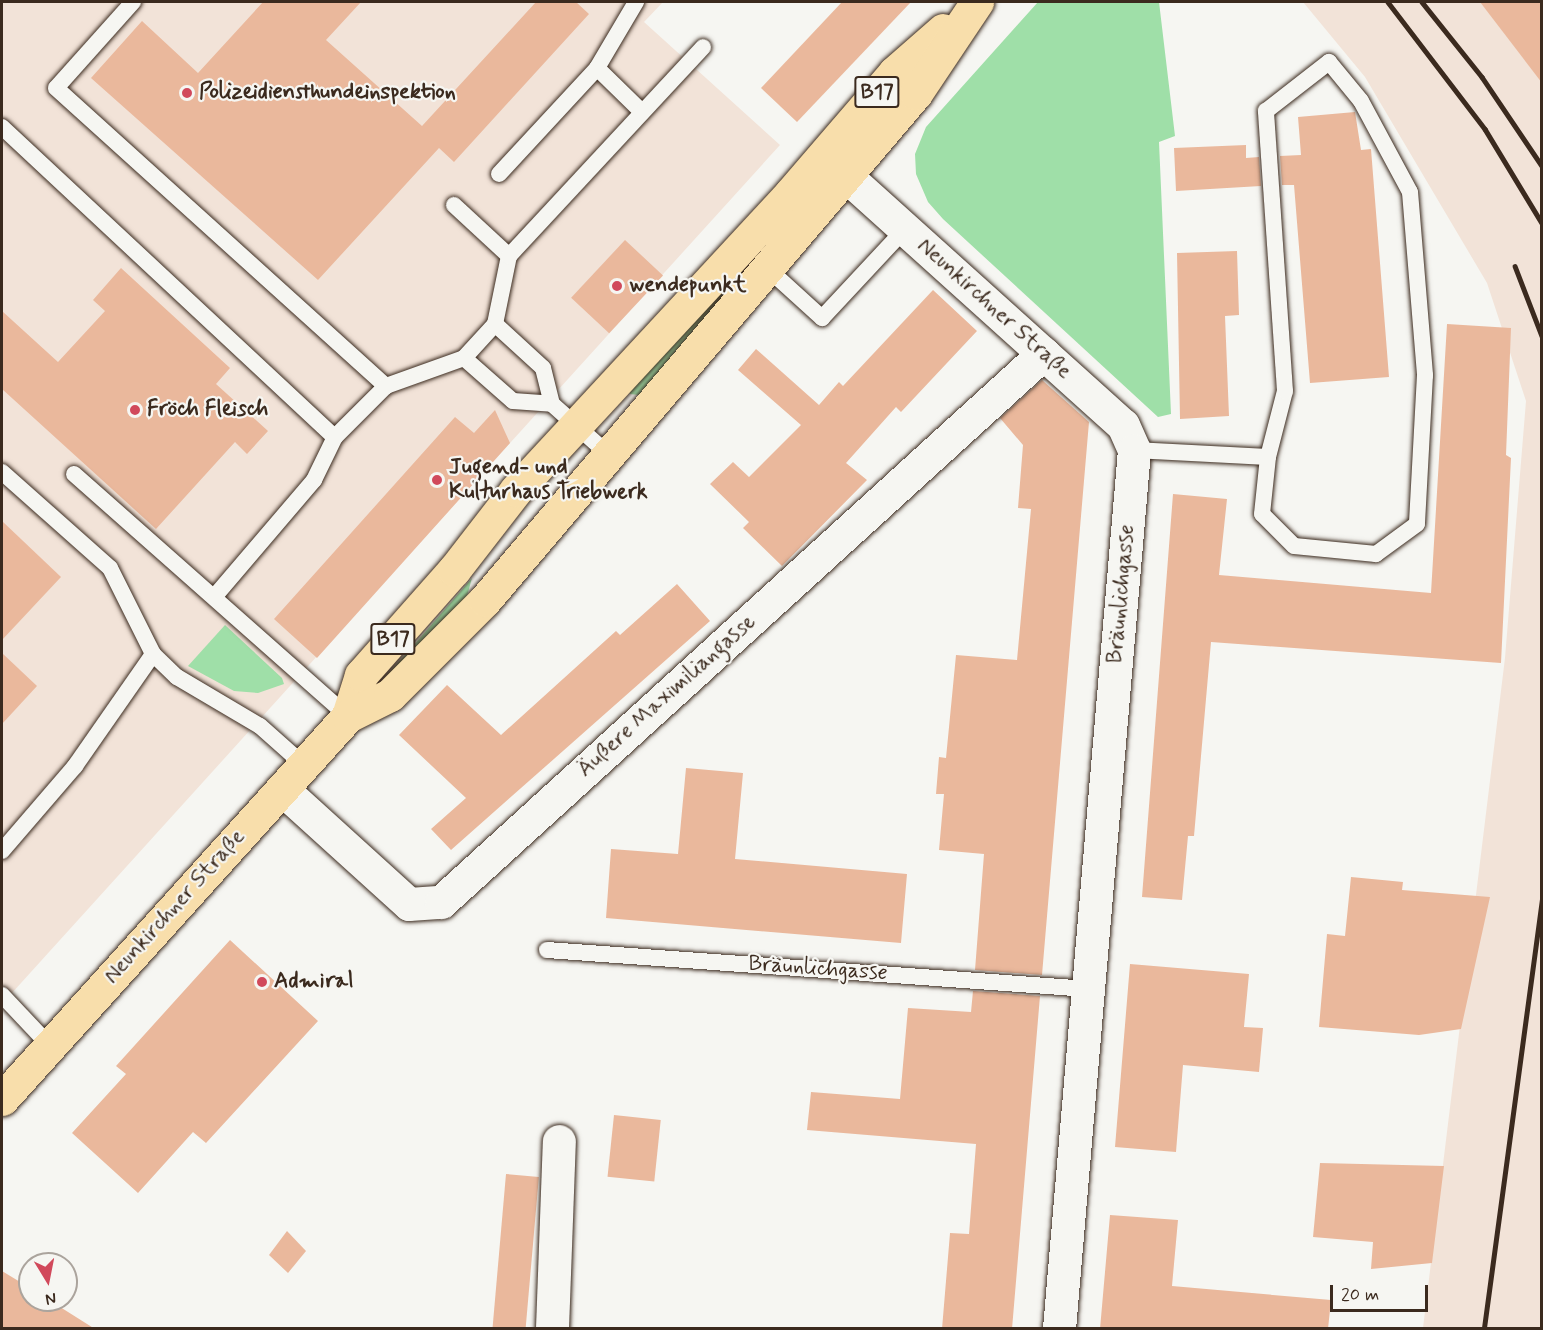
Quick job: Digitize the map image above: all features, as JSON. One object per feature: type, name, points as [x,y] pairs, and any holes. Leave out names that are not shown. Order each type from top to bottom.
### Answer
[{"type":"main road","name":"Neunkirchner Straße","points":[[2,1099],[348,716],[390,695],[485,600],[607,453],[916,93],[976,2]]},
{"type":"main road","name":"Neunkirchner Straße","points":[[348,716],[361,675],[564,414],[790,194],[894,74],[976,2]]},
{"type":"street","name":"Neunkirchner Straße","points":[[845,175],[1123,425],[1134,450]]},
{"type":"street","name":"Äußere Maximiliangasse","points":[[282,789],[409,904],[441,902],[1044,353]]},
{"type":"street","name":"Bräunlichgasse","points":[[1059,1329],[1134,450]]},
{"type":"street","points":[[552,1329],[559,1141]]},
{"type":"lane","points":[[133,2],[56,88],[386,386]]},
{"type":"lane","points":[[499,174],[597,68],[636,2]]},
{"type":"lane","points":[[215,596],[314,480],[335,437],[386,386],[464,358],[495,324],[509,256],[703,47]]},
{"type":"lane","points":[[1329,62],[1362,101],[1410,192],[1425,375],[1417,524],[1376,554],[1294,546],[1262,514],[1268,457],[1285,391],[1266,111],[1329,62]]},
{"type":"lane","points":[[597,68],[642,112]]},
{"type":"lane","points":[[2,127],[335,437]]},
{"type":"lane","points":[[454,205],[509,256]]},
{"type":"lane","points":[[766,267],[822,318],[905,229]]},
{"type":"lane","points":[[495,324],[543,368],[564,414],[607,453]]},
{"type":"lane","points":[[464,358],[513,401],[564,414]]},
{"type":"lane","points":[[1134,450],[1268,457]]},
{"type":"lane","points":[[2,472],[110,568],[153,654],[177,677],[260,726],[304,765]]},
{"type":"lane","points":[[74,474],[215,596],[348,716]]},
{"type":"lane","points":[[2,852],[75,766],[153,654]]},
{"type":"lane","name":"Bräunlichgasse","points":[[547,950],[1089,989]]},
{"type":"lane","points":[[2,995],[50,1046]]},
{"type":"shaded area","points":[[2,2],[663,2],[644,22],[780,145],[2,1004]]},
{"type":"shaded area","points":[[1303,2],[1541,2],[1541,1328],[1423,1328],[1505,658],[1526,401],[1487,283],[1365,77]]},
{"type":"green space","points":[[1038,2],[1159,2],[1175,136],[1159,142],[1171,414],[1158,417],[943,219],[928,202],[916,174],[915,154],[926,127]]},
{"type":"green space","points":[[845,151],[639,395],[630,394],[628,387]]},
{"type":"green space","points":[[472,578],[467,596],[379,684],[413,646]]},
{"type":"green space","points":[[225,625],[282,678],[284,684],[258,693],[234,691],[188,666]]},
{"type":"building","points":[[263,2],[361,2],[326,40],[422,126],[536,2],[576,2],[589,14],[454,162],[439,148],[318,280],[91,78],[142,21],[198,73]]},
{"type":"building","points":[[842,2],[911,2],[797,122],[761,88]]},
{"type":"building","points":[[1480,2],[1542,2],[1542,83]]},
{"type":"building","points":[[1355,112],[1361,150],[1371,149],[1389,377],[1310,383],[1294,185],[1282,185],[1280,156],[1301,155],[1298,117]]},
{"type":"building","points":[[1246,145],[1246,158],[1259,157],[1261,186],[1176,191],[1174,148]]},
{"type":"building","name":"wendepunkt","points":[[625,240],[663,275],[609,333],[571,298]]},
{"type":"building","points":[[1237,251],[1239,315],[1225,316],[1229,416],[1180,419],[1177,253]]},
{"type":"building","name":"Fröch Fleisch","points":[[121,268],[230,368],[216,384],[268,431],[247,454],[235,442],[156,529],[2,389],[2,311],[58,362],[105,311],[93,300]]},
{"type":"building","points":[[933,290],[977,331],[901,412],[896,407],[846,463],[867,480],[782,566],[743,528],[749,522],[710,484],[733,462],[749,477],[801,425],[738,370],[756,349],[819,405],[839,382],[843,386]]},
{"type":"building","points":[[1447,324],[1511,328],[1506,455],[1511,458],[1501,663],[1211,642],[1194,836],[1188,836],[1182,900],[1142,897],[1173,494],[1227,499],[1219,575],[1431,593]]},
{"type":"building","points":[[1042,380],[1089,422],[1042,975],[975,970],[984,854],[939,850],[944,794],[936,794],[939,757],[946,758],[956,655],[1017,660],[1031,509],[1018,508],[1023,445],[1000,418]]},
{"type":"building","points":[[495,410],[510,443],[317,658],[274,619],[455,417],[474,433]]},
{"type":"building","points":[[2,521],[61,577],[2,640]]},
{"type":"building","points":[[677,584],[710,621],[451,850],[431,829],[466,798],[399,735],[447,685],[501,735],[616,631],[620,635]]},
{"type":"building","points":[[2,653],[37,686],[2,724]]},
{"type":"building","points":[[686,768],[743,773],[735,859],[907,874],[901,943],[606,918],[611,849],[678,854]]},
{"type":"building","points":[[1351,877],[1403,882],[1402,890],[1490,897],[1461,1029],[1419,1035],[1319,1027],[1327,934],[1345,936]]},
{"type":"building","points":[[230,940],[318,1021],[206,1143],[193,1132],[138,1193],[72,1133],[126,1074],[116,1066]]},
{"type":"building","points":[[1130,964],[1249,974],[1244,1027],[1263,1028],[1259,1072],[1183,1065],[1176,1152],[1115,1147]]},
{"type":"building","points":[[973,991],[1040,996],[1012,1329],[942,1329],[950,1233],[969,1234],[976,1144],[807,1130],[811,1092],[900,1099],[908,1008],[971,1012]]},
{"type":"building","points":[[614,1115],[661,1120],[654,1182],[608,1177]]},
{"type":"building","points":[[1320,1163],[1444,1166],[1432,1263],[1371,1269],[1373,1242],[1313,1237]]},
{"type":"building","points":[[506,1174],[539,1177],[526,1328],[493,1328]]},
{"type":"building","points":[[1110,1215],[1178,1220],[1172,1286],[1331,1300],[1328,1329],[1100,1329]]},
{"type":"building","points":[[287,1231],[306,1251],[288,1273],[269,1255]]},
{"type":"building","points":[[2,1271],[18,1281],[18,1312],[68,1312],[95,1329],[2,1329]]},
{"type":"railway","points":[[1388,2],[1485,129],[1542,223]]},
{"type":"railway","points":[[1422,2],[1482,77],[1542,166]]},
{"type":"railway","points":[[1515,266],[1542,336]]},
{"type":"railway","points":[[1484,1328],[1542,897]]},
{"type":"place","name":"Polizeidiensthundeinspektion","points":[[187,93]]},
{"type":"place","name":"wendepunkt","points":[[617,286]]},
{"type":"place","name":"Fröch Fleisch","points":[[135,410]]},
{"type":"place","name":"Jugend- und Kulturhaus Triebwerk","points":[[437,480]]},
{"type":"place","name":"Admiral","points":[[262,982]]}]
